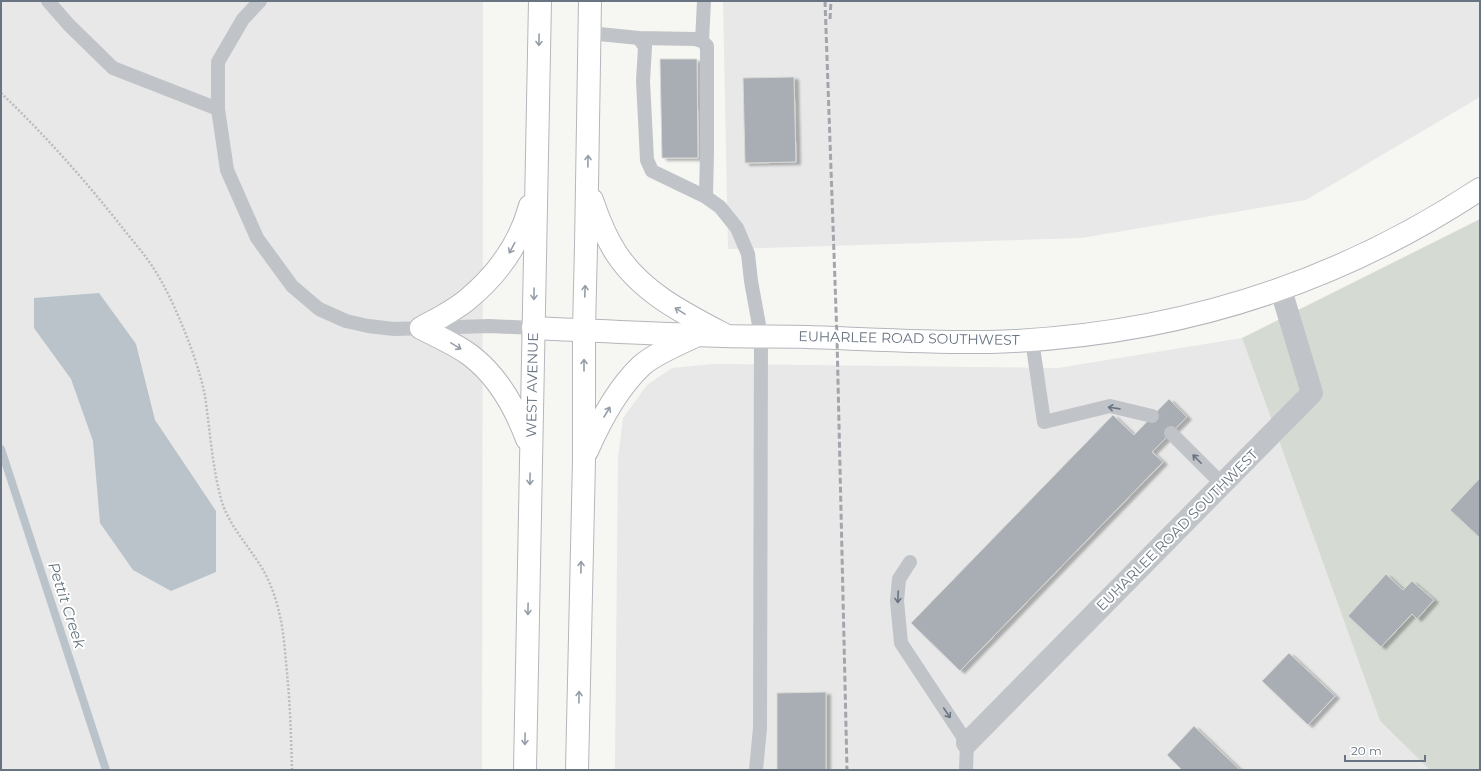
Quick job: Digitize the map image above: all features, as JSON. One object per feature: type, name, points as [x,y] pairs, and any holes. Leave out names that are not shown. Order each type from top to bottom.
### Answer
[{"type":"main road","name":"WEST AVENUE","points":[[525,770],[540,1]]},
{"type":"main road","points":[[577,770],[584,460],[584,330],[590,1]]},
{"type":"main road","points":[[421,328],[468,300],[492,277],[509,254],[525,224],[536,185]]},
{"type":"main road","points":[[587,189],[602,229],[630,271],[655,295],[685,314],[727,336]]},
{"type":"main road","name":"EUHARLEE ROAD SOUTHWEST","points":[[533,328],[727,336],[941,342],[1032,340],[1125,329],[1235,305],[1281,290],[1336,268],[1386,244],[1426,222],[1480,189]]},
{"type":"main road","points":[[421,328],[470,355],[489,373],[518,414],[531,448]]},
{"type":"main road","points":[[584,460],[596,431],[608,409],[642,365],[666,350],[698,335]]},
{"type":"street","name":"EUHARLEE ROAD SOUTHWEST","points":[[967,743],[1312,393],[1281,290]]},
{"type":"lane","points":[[48,1],[114,68],[218,109]]},
{"type":"lane","points":[[260,1],[243,19],[218,62],[218,109],[227,170],[257,238],[292,286],[319,309],[346,321],[368,326],[394,329],[489,326],[533,328]]},
{"type":"lane","points":[[702,41],[704,1]]},
{"type":"lane","points":[[589,33],[639,38],[695,39],[702,41],[707,46],[706,197]]},
{"type":"lane","points":[[639,38],[645,47],[643,81],[647,160],[652,171],[706,197],[720,207],[737,228],[748,254],[751,281],[761,336],[760,728],[756,770]]},
{"type":"lane","points":[[1032,340],[1044,422],[1110,406],[1152,416]]},
{"type":"lane","points":[[1171,433],[1222,484]]},
{"type":"lane","points":[[910,562],[899,579],[897,601],[901,643],[967,743],[966,770]]},
{"type":"path","points":[[1,92],[62,155],[105,206],[152,266],[175,309],[192,349],[204,394],[221,500],[232,526],[270,582],[278,604],[283,628],[289,696],[292,770]]},
{"type":"shaded area","points":[[1,1],[483,1],[482,770],[1,770]]},
{"type":"shaded area","points":[[723,1],[1480,1],[1480,97],[1306,200],[1081,238],[728,249]]},
{"type":"shaded area","points":[[1480,219],[1480,770],[1430,770],[1380,721],[1242,338]]},
{"type":"shaded area","points":[[99,293],[136,344],[155,420],[216,511],[216,572],[171,591],[133,570],[100,523],[93,441],[71,379],[34,328],[34,298]]},
{"type":"shaded area","points":[[1242,338],[1380,721],[1430,770],[615,770],[618,458],[623,418],[647,385],[672,368],[713,364],[1058,368]]},
{"type":"building","points":[[660,59],[697,59],[698,158],[662,158]]},
{"type":"building","points":[[794,77],[796,162],[745,163],[743,78]]},
{"type":"building","points":[[1169,399],[1187,417],[1152,452],[1163,462],[960,671],[911,623],[1113,415],[1134,435]]},
{"type":"building","points":[[1479,479],[1480,481],[1480,538],[1450,510]]},
{"type":"building","points":[[1386,574],[1403,590],[1412,581],[1434,600],[1417,619],[1412,614],[1381,647],[1348,616]]},
{"type":"building","points":[[1289,653],[1335,696],[1308,725],[1262,681]]},
{"type":"building","points":[[826,692],[826,770],[777,770],[777,693]]},
{"type":"building","points":[[1194,726],[1240,770],[1182,770],[1167,755]]},
{"type":"waterway","name":"Pettit Creek","points":[[1,449],[106,770]]},
{"type":"railway","points":[[825,1],[837,338],[847,770]]},
{"type":"railway","points":[[830,19],[831,1]]}]
